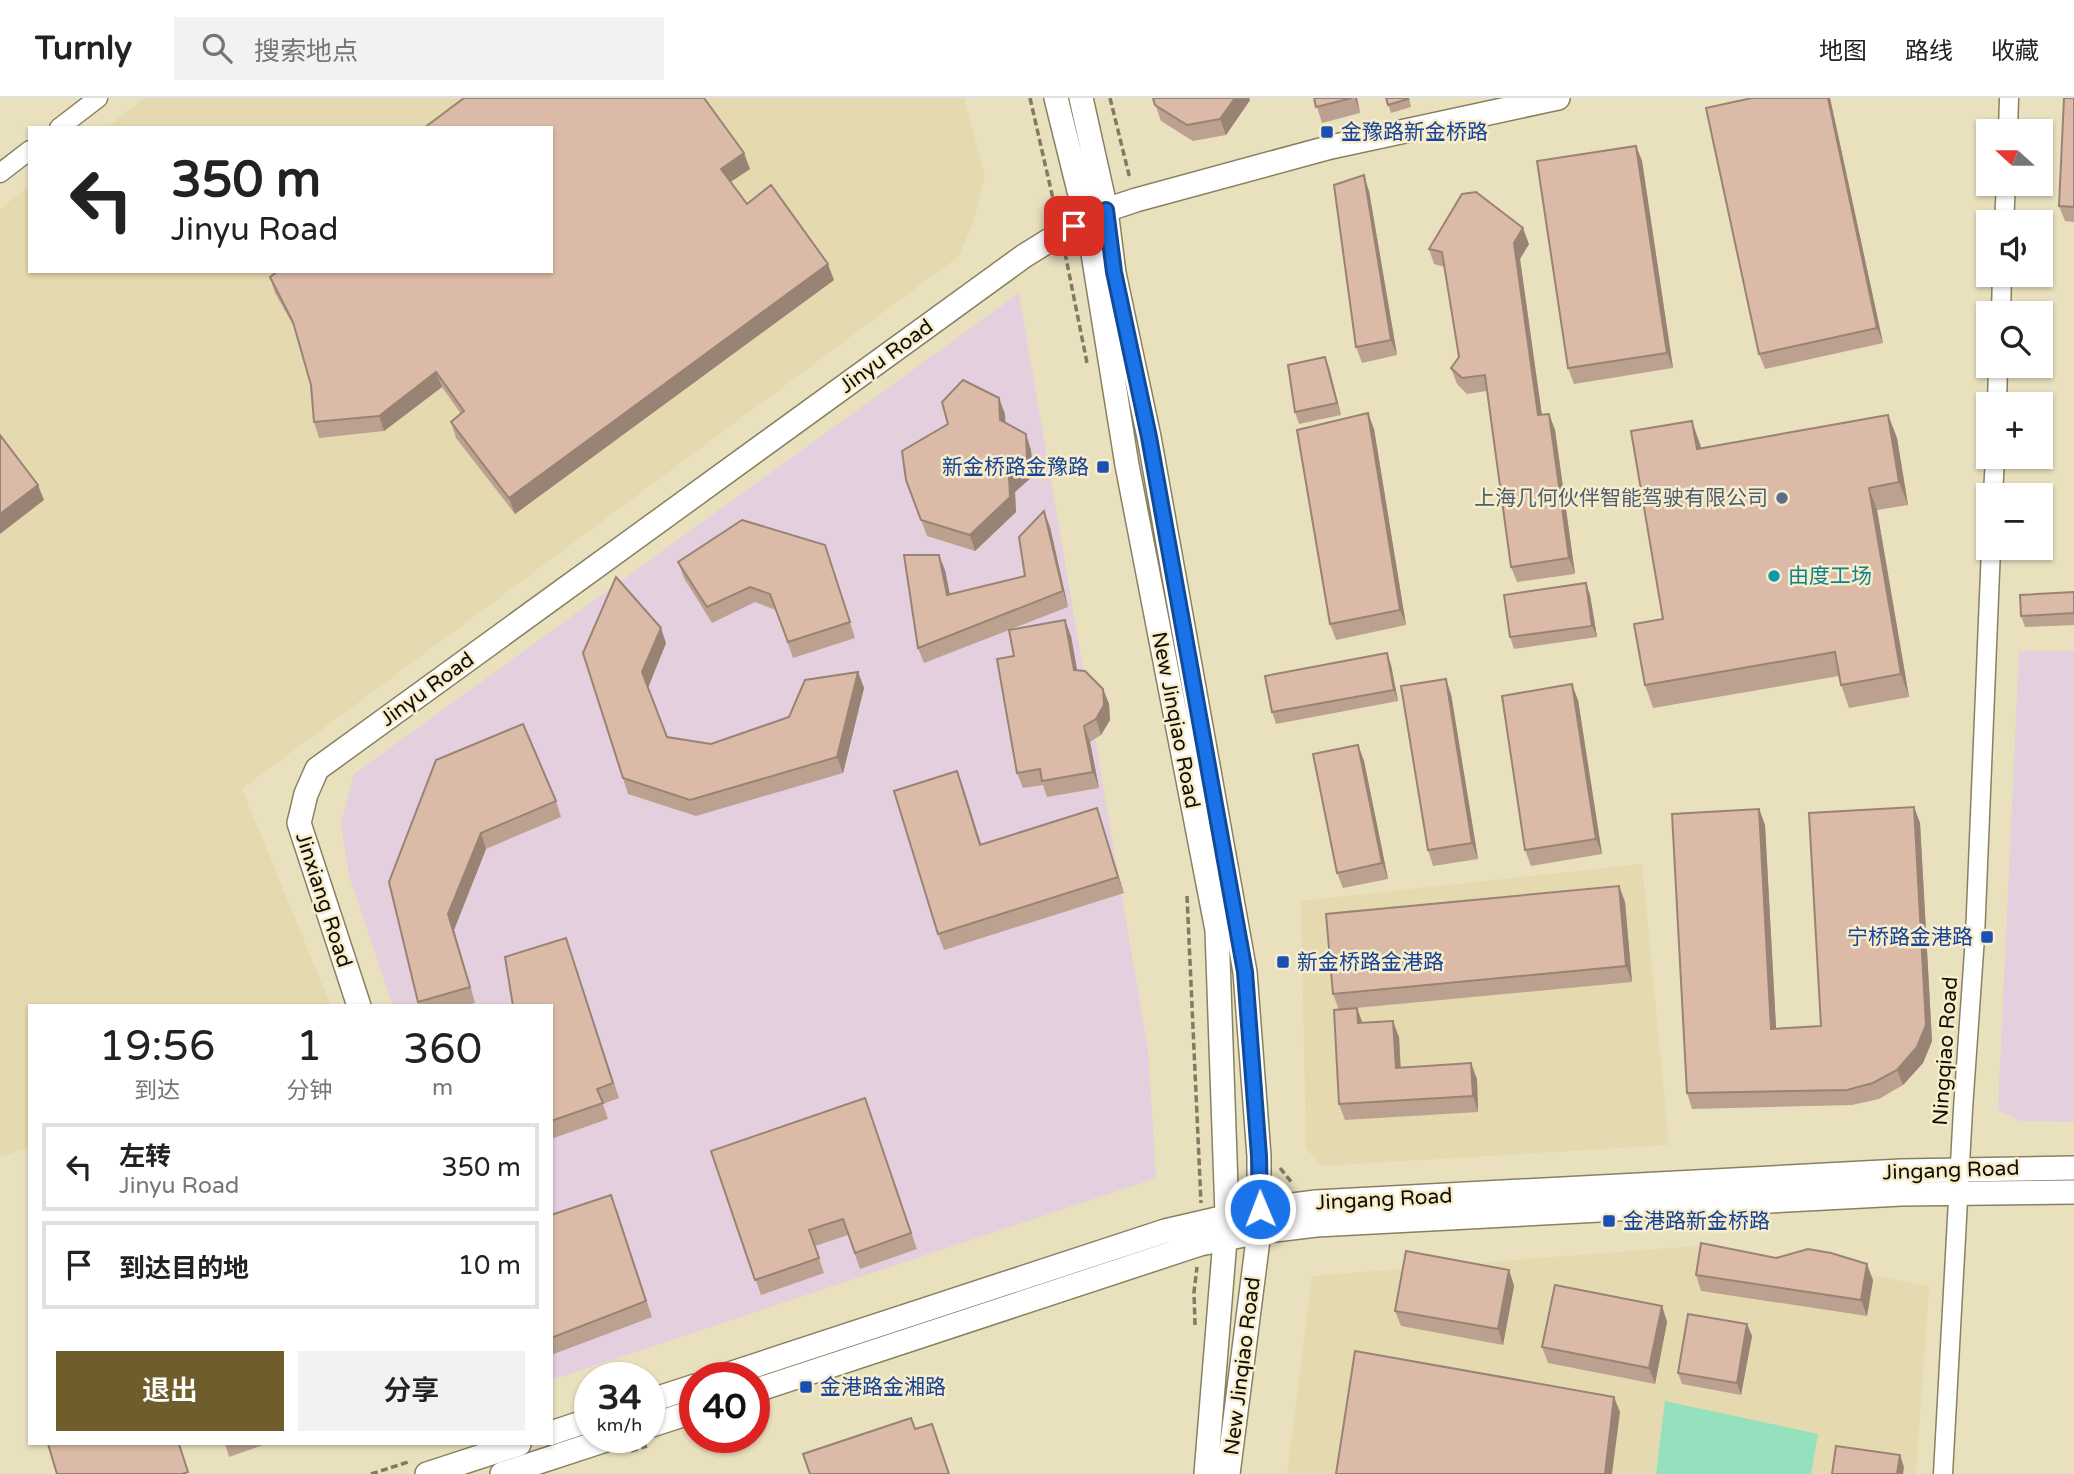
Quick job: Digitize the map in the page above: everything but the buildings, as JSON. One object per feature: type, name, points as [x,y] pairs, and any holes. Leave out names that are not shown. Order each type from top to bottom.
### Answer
[{"type":"street","points":[[62,126],[99,98]]},
{"type":"street","name":"New Jinqiao Road","points":[[1056,98],[1114,272],[1149,437],[1245,972],[1259,1156],[1260,1209],[1228,1474]]},
{"type":"street","name":"New Jinqiao Road","points":[[1081,98],[1127,465],[1217,930],[1227,1215],[1206,1474]]},
{"type":"street","name":"Jinyu Road","points":[[306,794],[317,769],[1024,256],[1061,233],[1096,215],[1136,200],[1331,147],[1558,98]]},
{"type":"street","points":[[2008,119],[2009,98]]},
{"type":"street","points":[[0,173],[28,152]]},
{"type":"street","name":"Ningqiao Road","points":[[1943,1474],[1975,937],[1991,560]]},
{"type":"street","name":"Jinxiang Road","points":[[306,794],[299,823],[358,1004]]},
{"type":"street","name":"Jingang Road","points":[[766,1362],[1165,1231],[1200,1233],[1226,1239],[1342,1224],[1960,1181],[2074,1168]]},
{"type":"street","name":"Jingang Road","points":[[770,1385],[1200,1233],[1227,1215],[1260,1209],[1316,1202],[1960,1181],[2074,1192]]},
{"type":"street","points":[[553,1432],[574,1425]]},
{"type":"street","points":[[427,1474],[509,1445],[510,1473],[574,1451]]},
{"type":"path","points":[[1030,98],[1087,362]]},
{"type":"path","points":[[1187,883],[1200,1233],[1194,1292],[1195,1330]]},
{"type":"path","points":[[1187,1269],[1196,1267]]},
{"type":"shaded area","points":[[144,98],[964,98],[985,176],[973,223],[959,256],[242,789],[330,1004],[28,1004],[28,1148],[0,1157],[0,209],[28,188],[28,273],[553,273],[553,126],[109,126]]},
{"type":"shaded area","points":[[1019,293],[1148,1049],[1156,1178],[605,1362],[574,1362],[574,1372],[553,1379],[553,1004],[392,1004],[349,876],[341,823],[354,774]]},
{"type":"shaded area","points":[[2019,651],[2074,651],[2074,1122],[2020,1121],[1998,1110]]},
{"type":"shaded area","points":[[1642,864],[1669,1145],[1321,1166],[1306,1148],[1301,901]]},
{"type":"shaded area","points":[[1707,1245],[1929,1286],[1916,1474],[1287,1474],[1312,1276]]},
{"type":"green space","points":[[1665,1401],[1818,1434],[1811,1474],[1656,1474]]},
{"type":"place","name":"金豫路新金桥路","points":[[1327,132]]},
{"type":"place","name":"新金桥路金豫路","points":[[1103,467]]},
{"type":"place","name":"上海几何伙伴智能驾驶有限公司","points":[[1782,498]]},
{"type":"place","name":"由度工场","points":[[1774,576]]},
{"type":"place","name":"宁桥路金港路","points":[[1987,937]]},
{"type":"place","name":"新金桥路金港路","points":[[1283,962]]},
{"type":"place","name":"金港路新金桥路","points":[[1609,1221]]},
{"type":"place","name":"金港路金湘路","points":[[806,1387]]},
{"type":"route","points":[[1074,226],[1106,210],[1114,272],[1149,437],[1245,972],[1259,1156],[1260,1209]]}]
